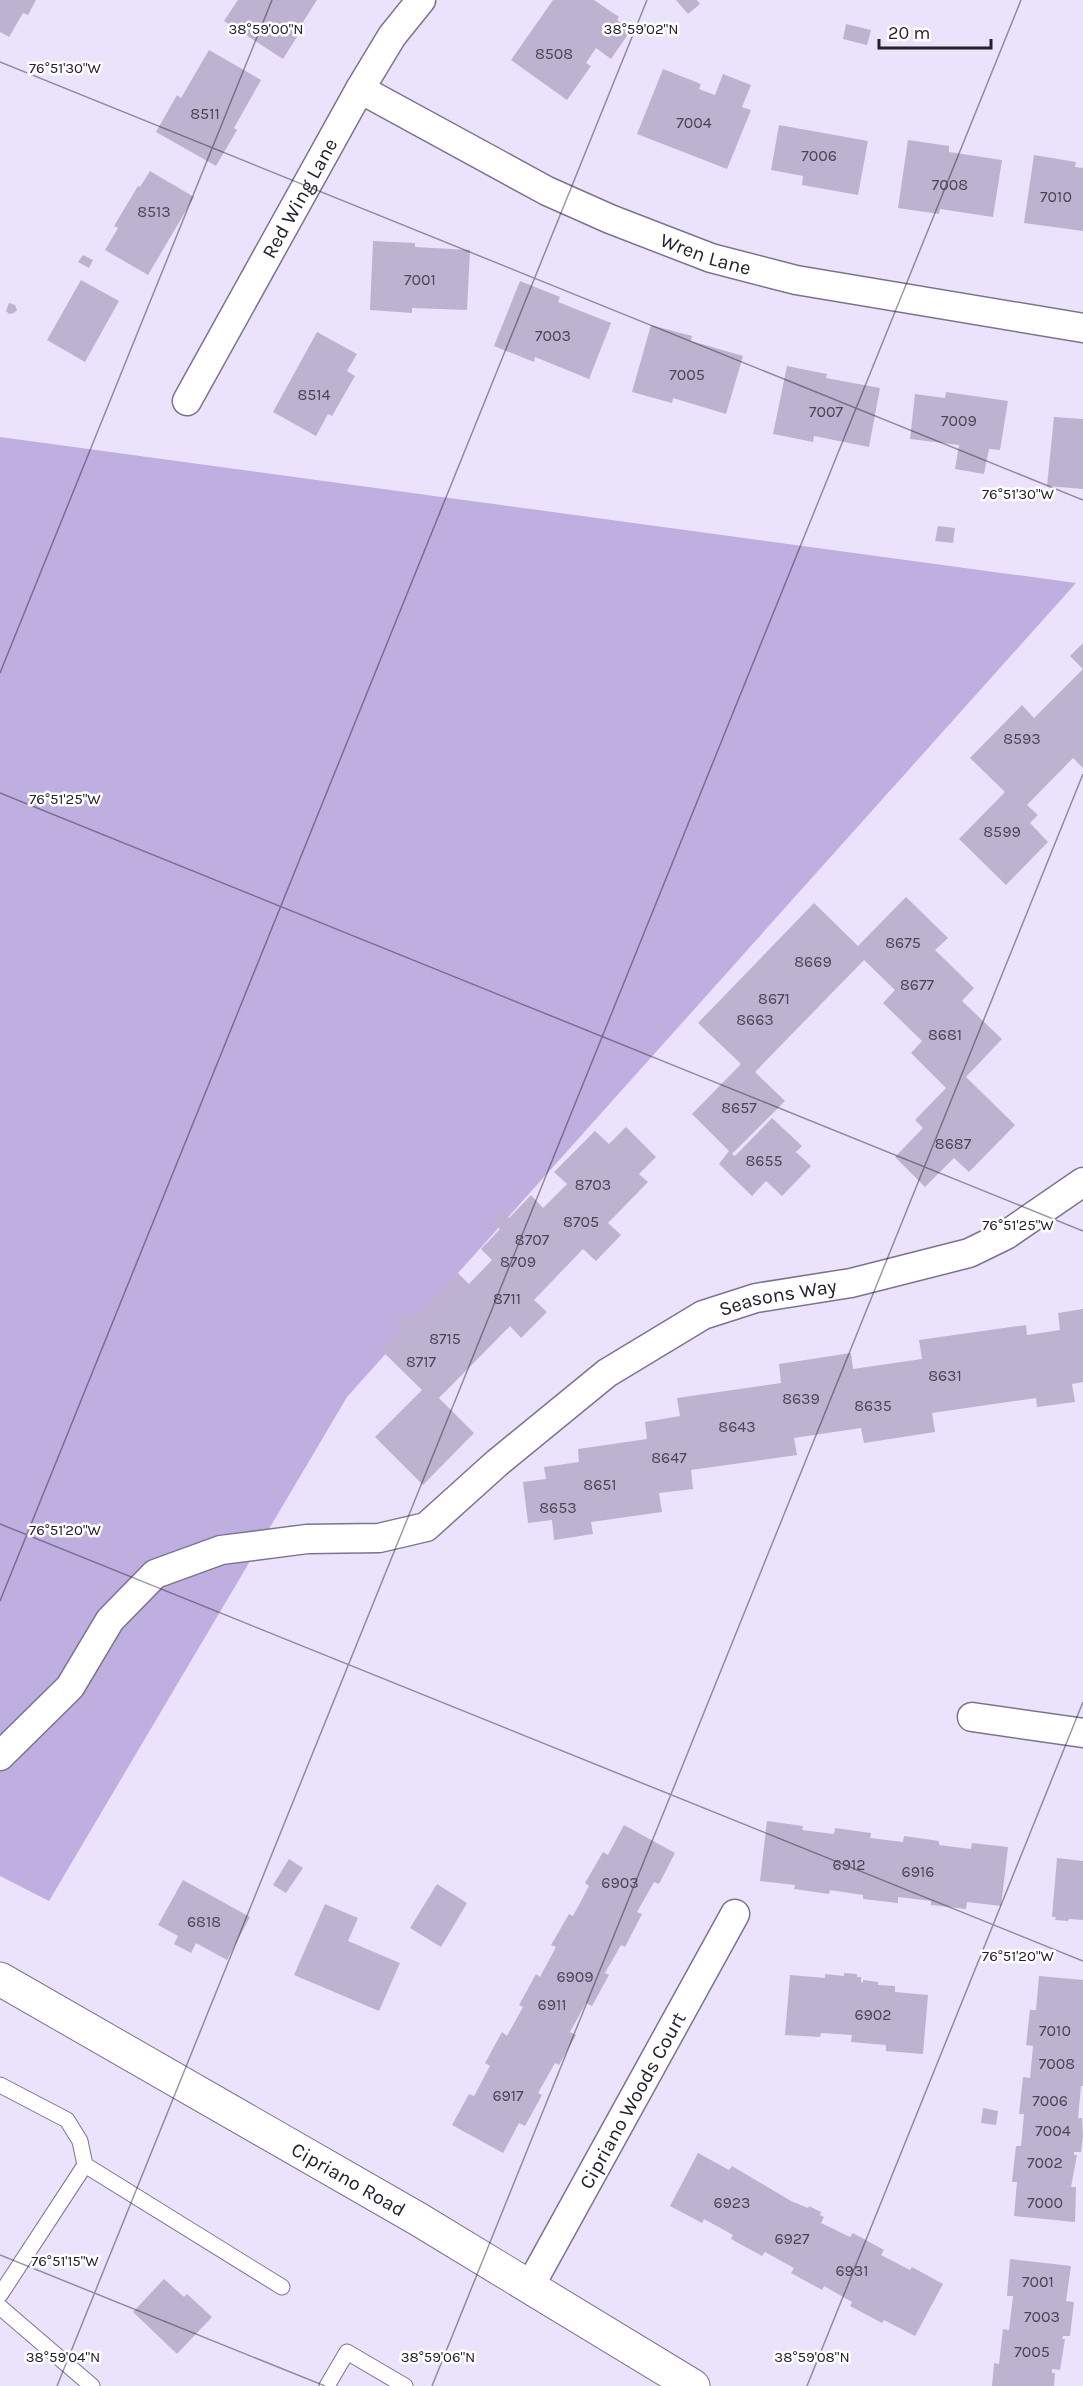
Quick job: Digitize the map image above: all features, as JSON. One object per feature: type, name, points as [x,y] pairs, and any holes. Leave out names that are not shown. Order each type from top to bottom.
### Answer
[{"type":"street","name":"Red Wing Lane","points":[[187,401],[360,89],[392,36],[421,0]]},
{"type":"street","name":"Wren Lane","points":[[360,89],[547,191],[609,219],[711,258],[796,280],[1083,328]]},
{"type":"street","name":"Seasons Way","points":[[0,1756],[70,1687],[110,1620],[155,1574],[221,1550],[307,1539],[379,1538],[426,1527],[496,1463],[607,1373],[703,1316],[756,1298],[850,1283],[969,1253],[1006,1235],[1083,1182]]},
{"type":"street","points":[[972,1717],[1083,1733]]},
{"type":"street","name":"Cipriano Woods Court","points":[[530,2286],[735,1914]]},
{"type":"street","name":"Cipriano Road","points":[[0,1978],[530,2286],[693,2386]]},
{"type":"lane","points":[[0,2085],[67,2120],[80,2141],[85,2165],[0,2295]]},
{"type":"lane","points":[[85,2165],[282,2287]]},
{"type":"lane","points":[[0,2307],[93,2386]]},
{"type":"lane","points":[[327,2386],[347,2352],[405,2386]]},
{"type":"shaded area","points":[[0,437],[1076,583],[347,1397],[49,1901],[0,1876]]},
{"type":"building","points":[[0,0],[36,0],[28,15],[23,13],[9,37],[0,32]]},
{"type":"building","points":[[238,0],[317,0],[283,59],[224,21]]},
{"type":"building","points":[[553,0],[594,0],[619,17],[617,20],[631,30],[611,59],[596,48],[586,63],[591,66],[567,100],[511,60]]},
{"type":"building","points":[[676,0],[697,0],[700,4],[688,14]]},
{"type":"building","points":[[846,24],[871,30],[867,45],[843,39]]},
{"type":"building","points":[[209,50],[261,80],[234,128],[237,130],[216,166],[156,132],[177,95],[181,98]]},
{"type":"building","points":[[663,69],[701,84],[699,89],[715,95],[723,74],[751,85],[742,107],[751,110],[727,169],[637,134]]},
{"type":"building","points":[[779,125],[868,141],[858,195],[802,185],[803,176],[771,170]]},
{"type":"building","points":[[908,140],[949,146],[949,152],[1002,160],[993,217],[940,209],[939,214],[898,208]]},
{"type":"building","points":[[1034,155],[1076,162],[1075,167],[1083,168],[1083,231],[1024,223]]},
{"type":"building","points":[[150,171],[194,197],[148,275],[105,250],[118,228],[114,226],[138,186],[140,187]]},
{"type":"building","points":[[373,241],[415,243],[415,247],[470,250],[467,310],[412,308],[412,313],[370,310]]},
{"type":"building","points":[[83,255],[93,260],[89,268],[78,262]]},
{"type":"building","points":[[81,280],[119,301],[85,362],[47,340]]},
{"type":"building","points":[[520,281],[560,297],[558,302],[611,323],[589,379],[535,357],[534,362],[494,346]]},
{"type":"building","points":[[9,303],[15,305],[17,310],[14,313],[9,314],[6,311]]},
{"type":"building","points":[[651,325],[692,336],[691,341],[743,356],[726,414],[673,398],[672,403],[632,392]]},
{"type":"building","points":[[317,332],[357,354],[347,371],[355,376],[332,416],[328,414],[316,436],[273,412]]},
{"type":"building","points":[[787,366],[827,374],[826,378],[880,388],[869,447],[814,436],[813,442],[773,434]]},
{"type":"building","points":[[946,392],[1008,401],[1000,450],[989,449],[984,474],[955,469],[959,445],[910,439],[915,394],[945,398]]},
{"type":"building","points":[[1054,417],[1083,419],[1083,489],[1047,486]]},
{"type":"building","points":[[938,526],[955,528],[953,543],[935,541]]},
{"type":"building","points":[[1083,643],[1083,669],[1070,656]]},
{"type":"building","points":[[1083,669],[1083,768],[1073,758],[1027,805],[1038,815],[1030,823],[1048,842],[1006,885],[959,839],[1005,792],[970,758],[1022,705],[1034,718]]},
{"type":"building","points":[[906,897],[948,938],[935,950],[974,988],[962,1001],[1002,1039],[966,1077],[1015,1125],[969,1172],[954,1158],[925,1187],[895,1157],[923,1128],[915,1120],[946,1088],[911,1053],[922,1041],[883,1003],[895,990],[864,960],[755,1072],[785,1101],[732,1154],[735,1156],[772,1118],[802,1146],[796,1152],[811,1166],[782,1196],[766,1181],[752,1196],[719,1164],[729,1151],[692,1114],[741,1064],[698,1023],[814,903],[858,946]]},
{"type":"building","points":[[626,1127],[656,1157],[639,1174],[648,1182],[608,1223],[621,1235],[596,1261],[583,1249],[534,1300],[547,1312],[521,1338],[510,1326],[439,1398],[474,1433],[423,1485],[375,1437],[422,1390],[381,1350],[402,1328],[395,1322],[405,1311],[413,1318],[458,1273],[469,1284],[492,1260],[481,1249],[500,1229],[492,1221],[502,1211],[509,1218],[531,1195],[543,1208],[567,1184],[554,1172],[595,1131],[609,1144]]},
{"type":"building","points":[[1083,1309],[1083,1382],[1072,1384],[1075,1402],[1037,1407],[1036,1398],[932,1413],[935,1432],[864,1443],[861,1428],[794,1438],[797,1455],[691,1470],[693,1489],[659,1493],[662,1512],[591,1522],[593,1534],[554,1540],[552,1520],[528,1523],[523,1482],[546,1479],[544,1467],[579,1462],[578,1449],[647,1439],[645,1422],[680,1416],[677,1398],[781,1383],[779,1364],[851,1353],[853,1369],[922,1359],[919,1340],[1026,1325],[1027,1335],[1060,1330],[1058,1313]]},
{"type":"building","points":[[767,1821],[803,1826],[802,1830],[834,1834],[835,1828],[871,1833],[870,1838],[903,1842],[904,1836],[939,1841],[939,1845],[971,1849],[972,1843],[1008,1847],[1001,1906],[967,1902],[966,1909],[931,1905],[931,1901],[898,1897],[898,1903],[863,1899],[863,1895],[830,1890],[829,1894],[794,1889],[795,1885],[760,1881]]},
{"type":"building","points":[[624,1825],[675,1853],[659,1884],[654,1882],[637,1912],[642,1914],[625,1947],[621,1945],[605,1973],[609,1975],[592,2006],[586,2003],[570,2032],[576,2035],[559,2065],[555,2063],[538,2093],[542,2095],[525,2126],[519,2123],[503,2153],[452,2125],[469,2094],[474,2096],[490,2066],[485,2063],[502,2032],[507,2036],[523,2007],[519,2005],[536,1974],[540,1977],[556,1947],[551,1945],[569,1914],[573,1916],[589,1886],[585,1883],[603,1852],[608,1855]]},
{"type":"building","points":[[1057,1858],[1083,1861],[1083,1920],[1055,1920],[1056,1917],[1052,1917]]},
{"type":"building","points":[[289,1859],[303,1868],[286,1893],[273,1885]]},
{"type":"building","points":[[183,1880],[250,1917],[227,1960],[196,1943],[191,1953],[174,1944],[178,1936],[158,1925]]},
{"type":"building","points":[[437,1884],[467,1903],[441,1947],[410,1928]]},
{"type":"building","points":[[325,1904],[358,1918],[348,1941],[400,1963],[379,2011],[294,1975]]},
{"type":"building","points":[[844,1973],[857,1974],[863,1983],[863,1980],[878,1982],[878,1985],[895,1986],[895,1992],[928,1995],[923,2054],[886,2051],[886,2045],[851,2042],[852,2035],[821,2033],[820,2037],[785,2035],[790,1975],[825,1978],[825,1974],[844,1976]]},
{"type":"building","points":[[1039,1976],[1083,1980],[1083,2086],[1081,2086],[1078,2118],[1082,2118],[1083,2135],[1081,2152],[1074,2152],[1074,2155],[1077,2155],[1071,2187],[1076,2187],[1075,2222],[1014,2216],[1017,2182],[1012,2182],[1016,2146],[1021,2146],[1024,2114],[1019,2114],[1023,2077],[1030,2078],[1033,2046],[1026,2045],[1030,2010],[1036,2010]]},
{"type":"building","points":[[983,2108],[998,2111],[996,2125],[981,2123]]},
{"type":"building","points":[[698,2153],[729,2170],[732,2166],[791,2201],[821,2212],[820,2215],[824,2217],[821,2223],[850,2237],[853,2233],[884,2250],[881,2255],[910,2270],[912,2267],[943,2284],[915,2336],[884,2320],[882,2323],[850,2306],[852,2302],[824,2286],[822,2290],[791,2273],[794,2268],[765,2252],[762,2256],[731,2239],[733,2235],[704,2219],[702,2223],[670,2206]]},
{"type":"building","points":[[1010,2259],[1071,2266],[1066,2301],[1074,2302],[1070,2336],[1063,2336],[1062,2339],[1065,2339],[1060,2370],[1052,2369],[1052,2373],[1055,2373],[1054,2386],[992,2386],[994,2363],[999,2364],[1003,2329],[1009,2330],[1013,2296],[1007,2296]]},
{"type":"building","points":[[164,2279],[184,2297],[187,2294],[212,2317],[177,2354],[133,2312]]}]
